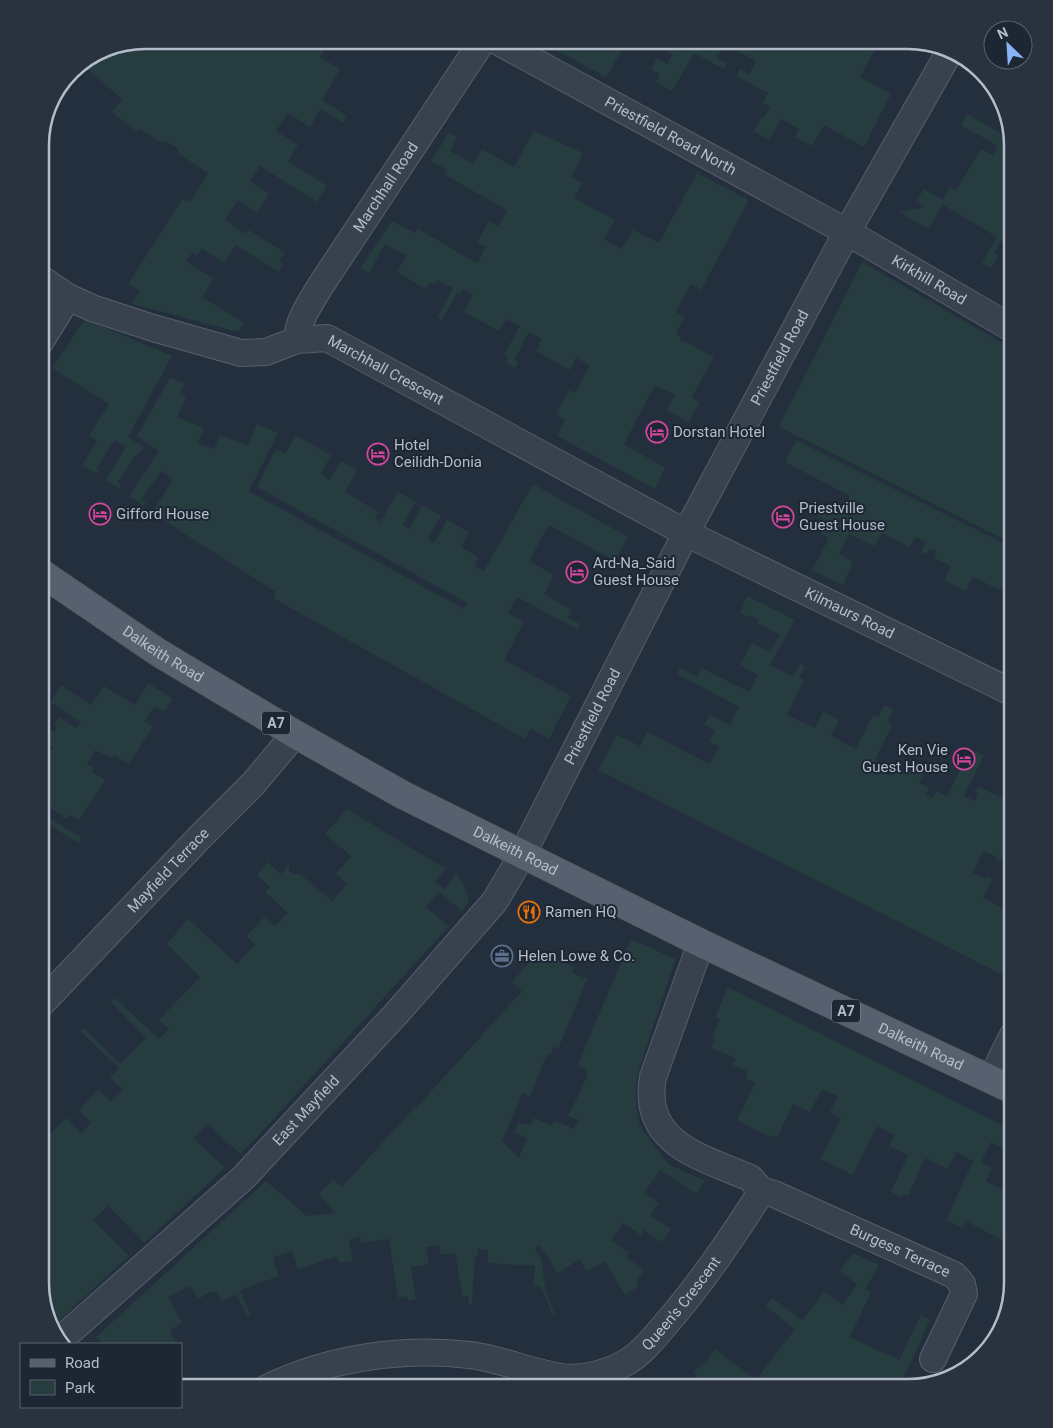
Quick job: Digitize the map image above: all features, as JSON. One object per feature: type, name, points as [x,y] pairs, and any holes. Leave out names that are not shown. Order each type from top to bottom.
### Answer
[{"type":"main road","name":"Dalkeith Road","points":[[49,582],[159,653],[295,734],[403,795],[701,943],[1002,1085]]},
{"type":"street","name":"Marchhall Road","points":[[297,340],[297,330],[321,285],[477,49]]},
{"type":"street","name":"Priestfield Road North","points":[[511,49],[846,232]]},
{"type":"street","name":"Priestfield Road","points":[[522,855],[686,533],[846,232],[946,57]]},
{"type":"street","name":"Kirkhill Road","points":[[846,232],[1004,324]]},
{"type":"street","name":"Marchhall Crescent","points":[[49,284],[68,298],[92,308],[153,328],[241,353],[266,352],[297,340],[327,338],[686,533]]},
{"type":"street","points":[[49,328],[68,298]]},
{"type":"street","name":"Kilmaurs Road","points":[[686,533],[1004,689]]},
{"type":"street","name":"Mayfield Terrace","points":[[49,995],[200,836],[248,790],[295,734]]},
{"type":"street","name":"East Mayfield","points":[[65,1336],[243,1178],[397,1013],[495,901],[522,855]]},
{"type":"street","points":[[701,943],[653,1077],[652,1104],[660,1123],[671,1140],[682,1148],[750,1178],[756,1183],[758,1190]]},
{"type":"street","name":"Burgess Terrace","points":[[758,1190],[774,1194],[954,1275],[962,1284],[964,1294],[933,1359]]},
{"type":"street","name":"Queen's Crescent","points":[[577,1379],[612,1369],[637,1354],[649,1344],[681,1306],[717,1257],[758,1197],[758,1190]]},
{"type":"street","name":"Queen's Crescent","points":[[288,1379],[344,1362],[413,1353],[442,1353],[489,1358],[556,1379]]},
{"type":"green space","points":[[138,49],[324,49],[320,57],[340,69],[322,100],[347,116],[343,123],[321,109],[310,127],[288,113],[276,131],[298,145],[288,161],[327,186],[317,202],[260,166],[250,181],[269,194],[257,213],[238,200],[225,220],[246,234],[249,230],[285,253],[279,262],[283,264],[279,272],[236,245],[224,263],[202,248],[197,256],[192,253],[186,261],[214,279],[202,297],[244,323],[238,332],[132,304],[140,291],[128,284],[183,198],[190,202],[208,173],[177,153],[179,149],[165,141],[162,143],[140,129],[137,132],[112,112],[122,99],[86,68],[114,54]]},
{"type":"green space","points":[[554,49],[623,49],[606,77]]},
{"type":"green space","points":[[665,49],[722,49],[717,58],[727,63],[724,69],[694,53],[672,91],[656,82],[660,74],[651,69],[657,58],[667,64],[673,54]]},
{"type":"green space","points":[[734,49],[875,49],[860,77],[891,94],[864,147],[824,125],[812,146],[795,137],[799,129],[781,119],[769,140],[754,131],[770,107],[763,103],[768,93],[736,76],[740,69],[749,74],[756,61]]},
{"type":"green space","points":[[967,114],[1000,133],[1002,129],[1004,243],[1001,241],[994,253],[999,256],[991,268],[982,263],[997,237],[943,205],[928,229],[899,212],[925,207],[916,201],[924,189],[943,200],[950,187],[956,191],[981,149],[993,155],[998,146],[961,125]]},
{"type":"green space","points":[[534,131],[583,153],[571,177],[582,183],[574,198],[615,220],[604,239],[622,249],[633,230],[659,243],[697,173],[749,200],[701,290],[691,284],[676,312],[685,317],[676,334],[681,337],[680,339],[714,357],[691,398],[699,402],[689,422],[667,410],[675,395],[655,385],[624,444],[665,468],[655,489],[557,436],[565,420],[556,414],[569,390],[575,393],[590,365],[576,358],[570,370],[536,351],[542,339],[529,332],[514,360],[518,362],[515,368],[506,363],[509,358],[504,355],[520,326],[506,319],[499,331],[464,312],[473,294],[464,289],[460,294],[457,293],[442,320],[437,318],[453,288],[438,280],[435,285],[430,282],[426,289],[397,272],[406,255],[385,244],[369,273],[360,268],[392,221],[415,233],[418,229],[477,263],[486,247],[477,242],[489,221],[498,226],[507,210],[445,175],[447,170],[431,161],[449,133],[457,137],[450,151],[473,164],[482,149],[514,167]]},
{"type":"green space","points":[[862,262],[1004,344],[1004,540],[779,427]]},
{"type":"green space","points":[[85,319],[172,356],[128,437],[144,447],[136,455],[118,482],[121,487],[120,489],[106,480],[126,447],[115,440],[96,468],[99,470],[96,474],[82,465],[97,441],[89,435],[109,404],[52,368]]},
{"type":"green space","points":[[170,378],[185,383],[180,394],[186,397],[177,417],[204,428],[198,443],[214,449],[220,435],[248,446],[257,424],[278,433],[249,491],[464,609],[467,603],[257,487],[276,449],[285,454],[296,435],[331,455],[321,474],[330,480],[341,461],[357,470],[345,492],[378,512],[375,518],[380,522],[398,492],[416,502],[403,525],[409,529],[422,505],[441,516],[428,539],[434,543],[447,520],[469,532],[461,547],[479,558],[475,566],[484,571],[533,484],[628,537],[615,561],[549,525],[529,561],[554,575],[544,594],[572,610],[568,618],[580,624],[577,629],[517,597],[508,613],[524,622],[504,660],[571,696],[549,739],[531,728],[525,739],[273,598],[276,592],[152,513],[173,479],[161,471],[142,499],[146,503],[144,506],[129,496],[159,451],[137,436]]},
{"type":"green space","points":[[796,440],[1004,544],[1004,587],[1002,591],[973,577],[966,591],[944,580],[951,566],[934,558],[937,552],[930,549],[926,554],[921,552],[926,542],[915,537],[910,547],[882,533],[875,546],[849,534],[839,554],[853,562],[843,585],[812,570],[829,538],[820,533],[823,528],[831,531],[834,525],[817,516],[823,505],[841,514],[850,496],[785,462]]},
{"type":"green space","points":[[747,596],[795,620],[770,665],[793,677],[800,664],[805,666],[799,677],[804,680],[787,715],[815,728],[823,712],[839,720],[831,736],[856,749],[873,715],[878,717],[884,705],[894,709],[887,722],[892,725],[875,760],[885,765],[882,771],[890,776],[894,770],[903,774],[910,759],[927,767],[919,783],[929,788],[926,794],[933,798],[936,791],[947,796],[964,762],[968,764],[975,751],[984,755],[964,796],[975,801],[978,794],[976,790],[978,786],[1004,799],[1004,856],[1001,862],[995,856],[983,851],[973,873],[985,879],[988,877],[992,879],[983,898],[1004,908],[1004,975],[598,770],[617,735],[640,746],[647,732],[710,764],[719,747],[709,742],[715,730],[704,725],[710,715],[730,725],[739,707],[677,674],[680,668],[697,677],[702,668],[749,692],[758,675],[740,665],[752,643],[770,652],[780,635],[757,623],[758,620],[750,615],[748,617],[740,613]]},
{"type":"green space","points":[[148,683],[173,699],[164,712],[154,707],[144,721],[153,726],[129,764],[114,755],[112,758],[95,750],[87,764],[94,768],[92,772],[105,780],[79,820],[70,815],[67,819],[49,806],[49,753],[53,747],[49,745],[49,729],[54,732],[57,727],[54,724],[59,717],[76,728],[81,722],[50,702],[61,685],[91,705],[104,686],[135,705]]},
{"type":"green space","points":[[347,809],[446,869],[435,881],[444,889],[456,874],[464,884],[469,901],[462,911],[439,892],[426,907],[449,926],[240,1154],[207,1124],[194,1138],[225,1168],[144,1243],[108,1206],[93,1220],[129,1256],[57,1322],[52,1308],[49,1284],[49,1135],[66,1118],[81,1133],[91,1123],[79,1110],[98,1090],[111,1102],[123,1090],[110,1077],[119,1068],[81,1032],[84,1028],[120,1064],[146,1038],[111,1002],[115,998],[159,1039],[169,1029],[159,1020],[200,977],[167,944],[188,919],[237,964],[255,944],[246,936],[264,917],[275,926],[288,913],[265,892],[270,887],[257,875],[268,862],[281,874],[289,864],[289,870],[292,874],[300,874],[332,901],[347,884],[336,874],[351,856],[325,834]]},
{"type":"green space","points":[[49,817],[82,838],[78,843],[51,826],[49,829]]},
{"type":"green space","points":[[631,939],[675,959],[636,1082],[636,1106],[640,1125],[668,1164],[705,1181],[697,1194],[660,1170],[644,1193],[659,1203],[650,1216],[671,1229],[662,1242],[644,1230],[641,1235],[623,1223],[611,1240],[629,1253],[626,1257],[644,1270],[636,1282],[639,1286],[625,1295],[605,1261],[587,1271],[580,1259],[558,1273],[539,1245],[535,1249],[542,1260],[545,1289],[555,1315],[552,1314],[541,1287],[534,1286],[535,1266],[488,1263],[488,1250],[478,1249],[478,1256],[475,1256],[472,1304],[469,1304],[468,1296],[463,1297],[455,1253],[441,1255],[439,1245],[426,1247],[429,1264],[411,1267],[416,1300],[408,1301],[407,1296],[398,1298],[389,1239],[361,1243],[360,1237],[349,1240],[353,1261],[339,1263],[337,1256],[298,1270],[292,1251],[273,1257],[279,1276],[240,1290],[251,1316],[248,1317],[236,1294],[222,1302],[217,1293],[211,1292],[198,1299],[190,1286],[168,1297],[182,1323],[170,1330],[176,1343],[102,1343],[96,1337],[266,1181],[307,1216],[335,1213],[319,1194],[333,1179],[342,1187],[416,1108],[522,991],[512,982],[539,952],[574,967],[572,973],[587,979],[558,1049],[554,1047],[550,1055],[547,1054],[530,1096],[523,1093],[502,1141],[519,1158],[527,1138],[514,1132],[518,1122],[531,1125],[534,1118],[552,1126],[555,1121],[574,1129],[578,1120],[568,1116],[588,1075],[586,1074],[587,1070],[577,1066]]},
{"type":"green space","points":[[728,987],[1004,1126],[1003,1148],[991,1142],[981,1162],[992,1168],[986,1181],[1004,1190],[1004,1241],[966,1221],[963,1228],[946,1220],[973,1161],[956,1152],[948,1169],[925,1158],[908,1196],[904,1194],[902,1197],[891,1192],[908,1155],[889,1146],[895,1135],[877,1126],[853,1175],[820,1159],[841,1118],[830,1112],[838,1096],[822,1089],[810,1112],[793,1104],[777,1138],[772,1135],[770,1137],[737,1120],[755,1083],[745,1078],[748,1072],[733,1065],[736,1058],[711,1048],[715,1038],[712,1036],[720,1019],[715,1017]]},
{"type":"green space","points":[[853,1253],[879,1265],[865,1289],[871,1292],[850,1337],[899,1360],[921,1315],[930,1320],[903,1379],[757,1379],[795,1329],[766,1306],[772,1298],[802,1320],[824,1292],[842,1305],[857,1284],[840,1271]]},
{"type":"green space","points":[[715,1349],[755,1379],[699,1379],[694,1372],[708,1359]]},
{"type":"place","name":"Dorstan Hotel","points":[[657,432]]},
{"type":"place","name":"Hotel Ceilidh-Donia","points":[[378,454]]},
{"type":"place","name":"Gifford House","points":[[100,514]]},
{"type":"place","name":"Priestville Guest House","points":[[783,517]]},
{"type":"place","name":"Ard-Na_Said Guest House","points":[[577,572]]},
{"type":"place","name":"Ken Vie Guest House","points":[[964,759]]},
{"type":"place","name":"Ramen HQ","points":[[529,912]]},
{"type":"place","name":"Helen Lowe & Co.","points":[[502,956]]}]
